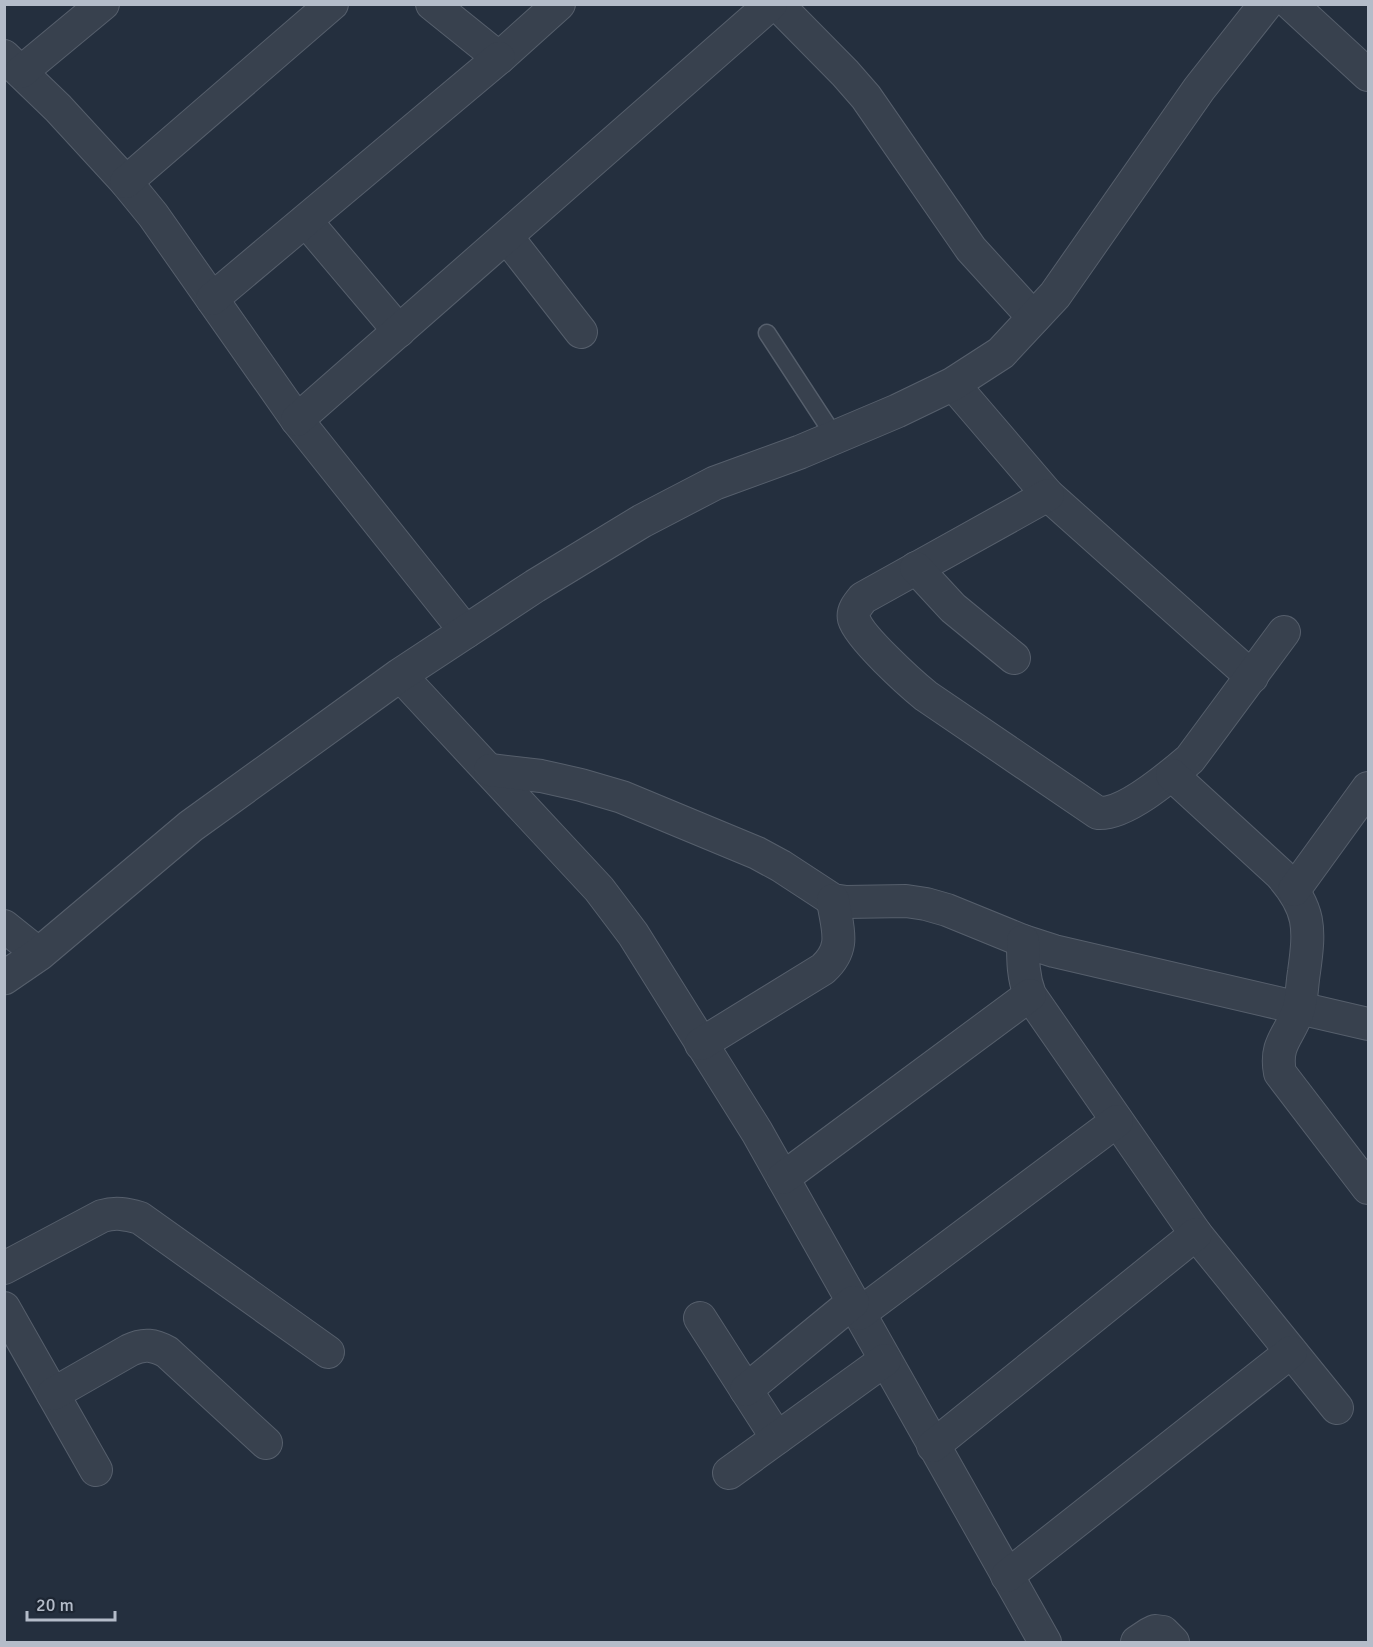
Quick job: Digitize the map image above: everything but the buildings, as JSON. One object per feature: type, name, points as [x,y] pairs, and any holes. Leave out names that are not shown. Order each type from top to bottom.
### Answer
[{"type":"street","points":[[103,4],[13,64],[126,182],[153,215],[297,420],[466,632]]},
{"type":"street","points":[[126,182],[332,4]]},
{"type":"street","points":[[432,4],[499,57]]},
{"type":"street","points":[[212,299],[559,4]]},
{"type":"street","points":[[297,420],[771,4]]},
{"type":"street","points":[[777,4],[866,97],[971,249],[1034,318]]},
{"type":"street","points":[[4,978],[39,954],[191,826],[400,675],[535,586],[642,521],[715,483],[897,411],[953,384],[1001,353],[1055,295],[1199,89],[1266,4]]},
{"type":"street","points":[[1291,4],[1368,75]]},
{"type":"street","points":[[306,221],[399,331]]},
{"type":"street","points":[[507,237],[581,332]]},
{"type":"street","points":[[953,384],[1048,495],[1252,677]]},
{"type":"street","points":[[1048,495],[863,598],[856,606],[853,617],[901,676],[926,696],[1098,813],[1108,814],[1120,810],[1172,775],[1190,759],[1284,632]]},
{"type":"street","points":[[916,568],[953,608],[1014,658]]},
{"type":"street","points":[[400,675],[599,889],[633,934],[757,1132],[1045,1642]]},
{"type":"street","points":[[490,770],[541,776],[622,797],[757,853],[848,902],[906,901],[926,904],[1054,951],[1368,1024]]},
{"type":"street","points":[[1172,775],[1280,874],[1294,890],[1306,914],[1309,938],[1299,1009],[1280,1047],[1277,1058],[1280,1073],[1368,1188]]},
{"type":"street","points":[[1294,890],[1368,788]]},
{"type":"street","points":[[701,1044],[824,969],[838,952],[848,902]]},
{"type":"street","points":[[4,926],[39,954]]},
{"type":"street","points":[[1023,941],[1025,982],[1030,995],[1196,1234],[1337,1408]]},
{"type":"street","points":[[783,1178],[1030,995]]},
{"type":"street","points":[[746,1390],[856,1308],[1117,1121]]},
{"type":"street","points":[[4,1268],[102,1216],[112,1213],[126,1214],[140,1218],[328,1352]]},
{"type":"street","points":[[933,1446],[1196,1234]]},
{"type":"street","points":[[4,1308],[96,1470]]},
{"type":"street","points":[[700,1318],[777,1438]]},
{"type":"street","points":[[53,1394],[140,1345],[156,1346],[167,1352],[266,1443]]},
{"type":"street","points":[[1007,1576],[1291,1352]]},
{"type":"street","points":[[729,1473],[885,1360]]},
{"type":"street","points":[[1137,1642],[1155,1631],[1163,1632],[1173,1642]]},
{"type":"lane","points":[[767,333],[835,437]]}]
